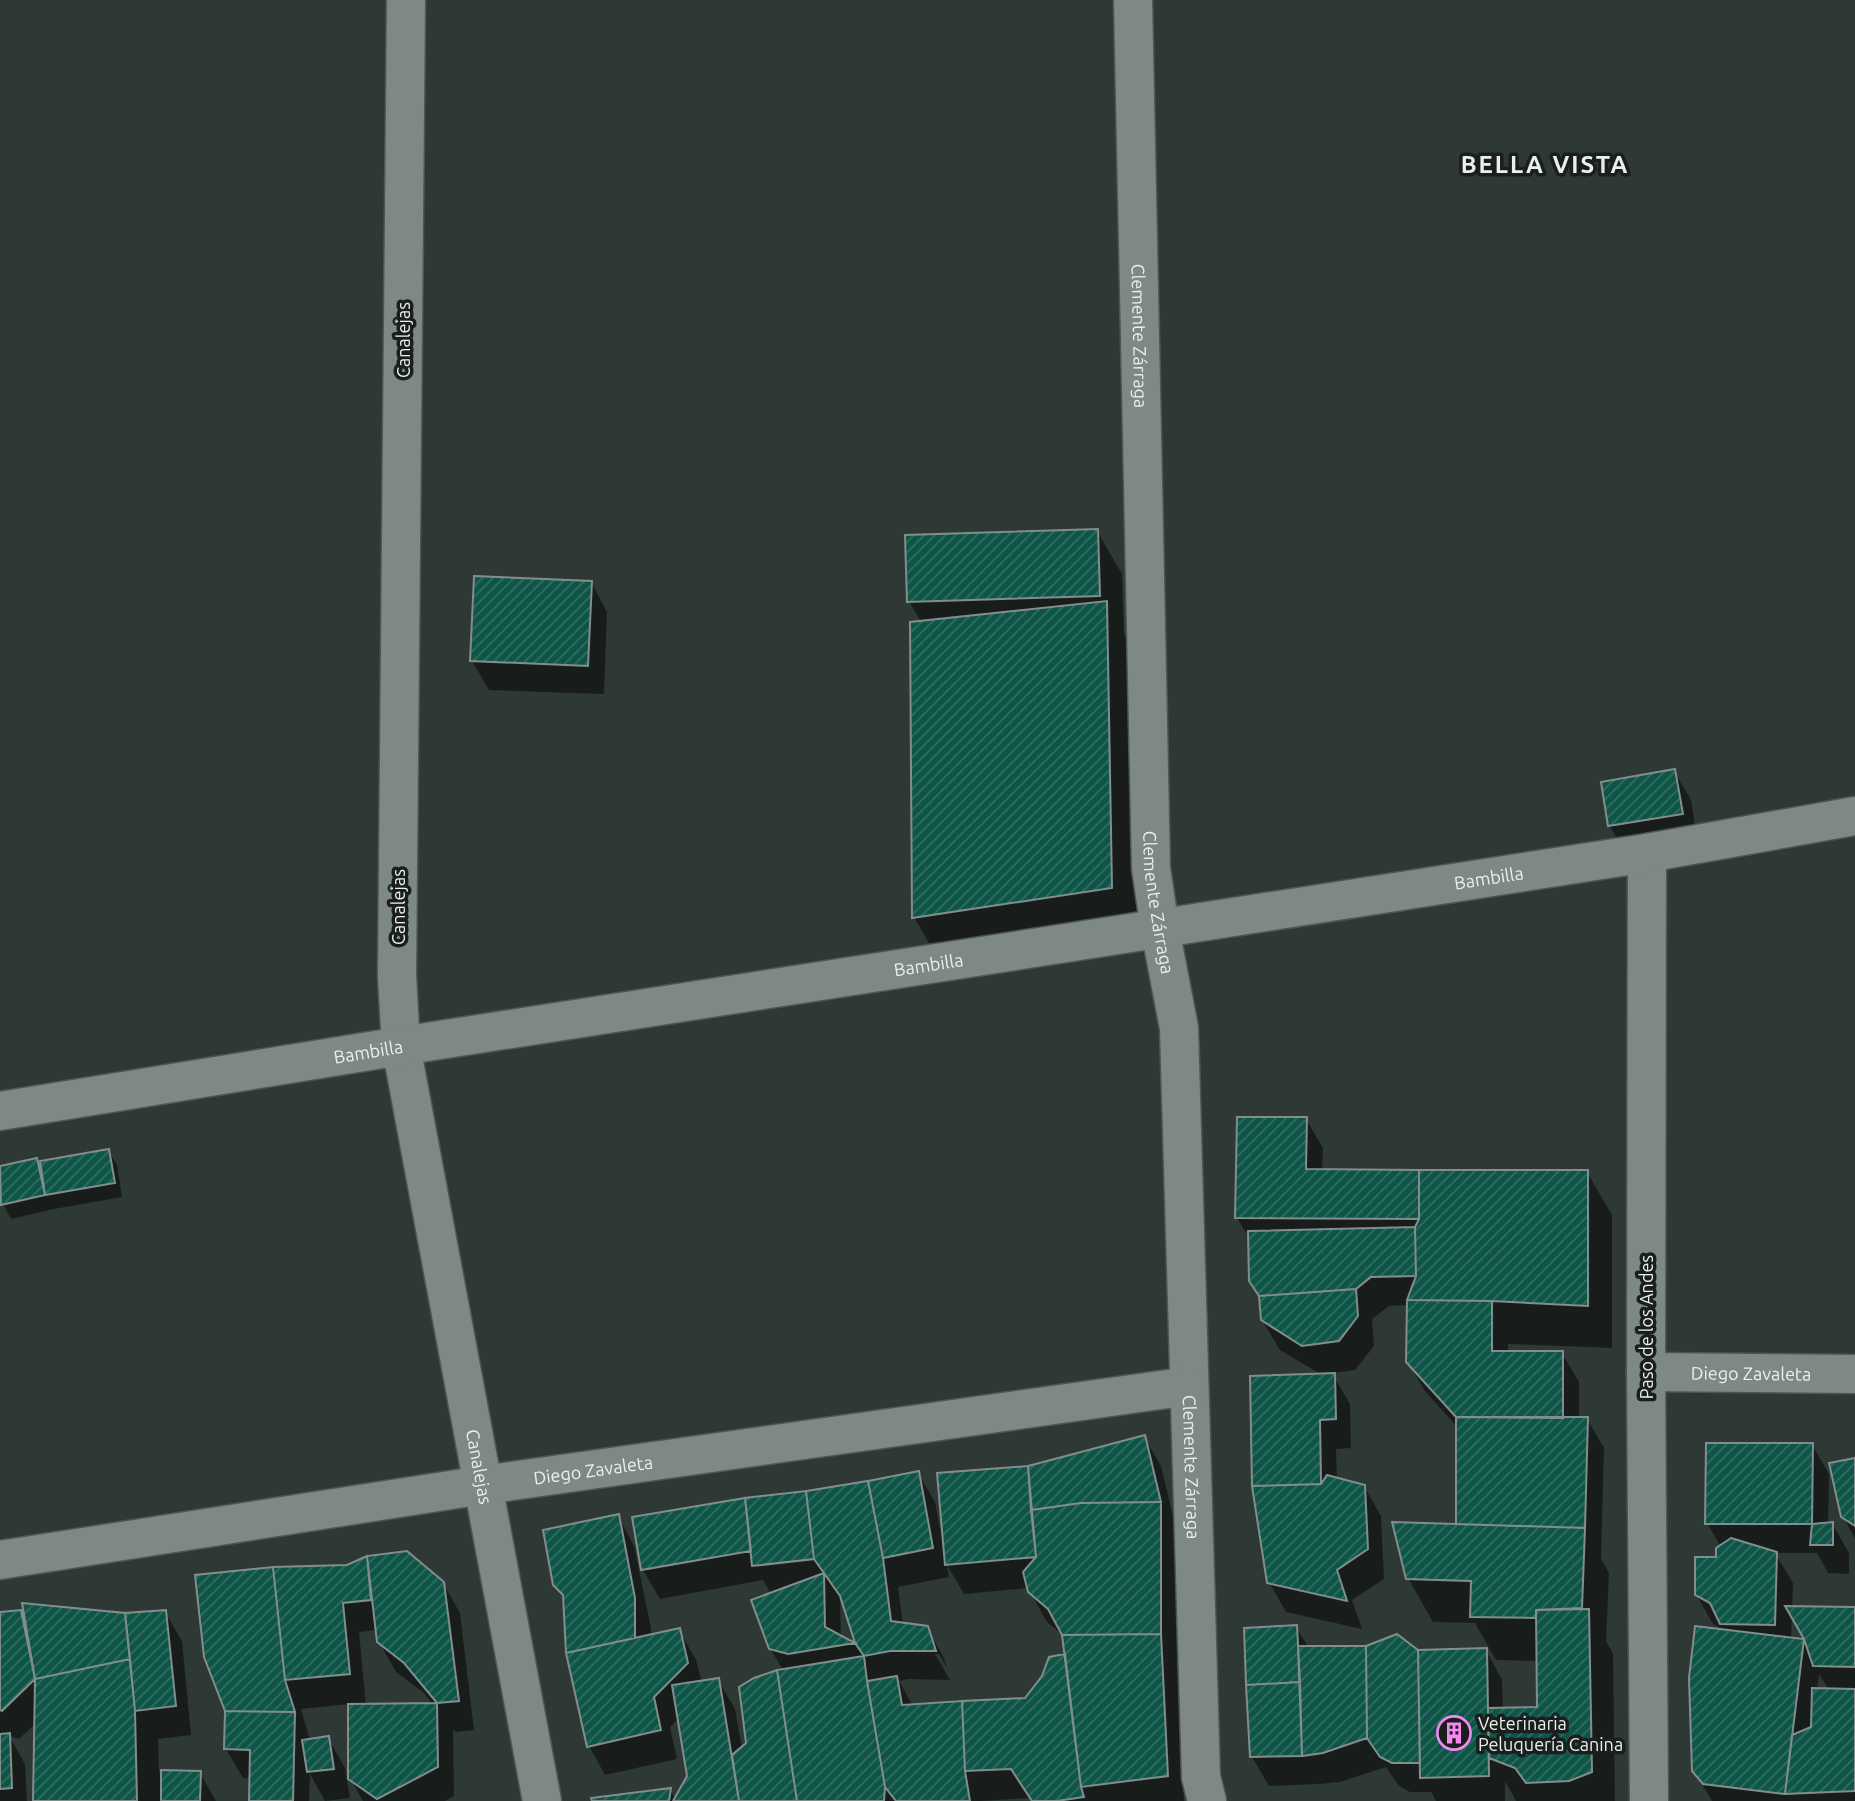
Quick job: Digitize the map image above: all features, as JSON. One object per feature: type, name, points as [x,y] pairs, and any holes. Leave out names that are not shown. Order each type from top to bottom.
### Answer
[{"type":"street","name":"Canalejas","points":[[405,0],[397,976],[401,1046],[542,1801]]},
{"type":"street","name":"Clemente Zárraga","points":[[1133,0],[1150,868],[1180,1028],[1201,1777],[1207,1801]]},
{"type":"street","name":"Bambilla","points":[[0,1111],[401,1046],[1647,853],[1855,816]]},
{"type":"street","name":"Paso de los Andes","points":[[1647,853],[1649,1801]]},
{"type":"street","name":"Diego Zavaleta","points":[[1646,1372],[1855,1374]]},
{"type":"street","name":"Diego Zavaleta","points":[[0,1560],[483,1485],[1189,1386]]},
{"type":"building","points":[[1098,529],[1100,596],[907,602],[905,535]]},
{"type":"building","points":[[474,576],[592,581],[588,666],[470,661]]},
{"type":"building","points":[[1107,601],[1112,888],[912,918],[910,622]]},
{"type":"building","points":[[1675,769],[1683,814],[1608,826],[1601,782]]},
{"type":"building","points":[[1237,1117],[1307,1117],[1306,1169],[1419,1170],[1419,1219],[1235,1218]]},
{"type":"building","points":[[109,1149],[115,1183],[45,1195],[40,1161]]},
{"type":"building","points":[[37,1158],[45,1195],[1,1205],[0,1166]]},
{"type":"building","points":[[1419,1170],[1588,1170],[1588,1306],[1407,1300],[1416,1276],[1415,1227],[1419,1219]]},
{"type":"building","points":[[1415,1227],[1416,1276],[1371,1277],[1356,1289],[1259,1296],[1249,1281],[1248,1231]]},
{"type":"building","points":[[1356,1289],[1358,1316],[1339,1341],[1302,1346],[1261,1320],[1259,1296]]},
{"type":"building","points":[[1407,1300],[1492,1301],[1492,1351],[1563,1351],[1563,1418],[1456,1417],[1406,1362]]},
{"type":"building","points":[[1335,1373],[1336,1419],[1320,1420],[1321,1484],[1252,1486],[1250,1376]]},
{"type":"building","points":[[1456,1417],[1588,1417],[1585,1528],[1456,1524]]},
{"type":"building","points":[[1145,1435],[1161,1502],[1081,1503],[1031,1510],[1028,1466]]},
{"type":"building","points":[[1706,1443],[1813,1443],[1812,1524],[1705,1524]]},
{"type":"building","points":[[1855,1458],[1855,1526],[1841,1517],[1829,1463]]},
{"type":"building","points":[[1028,1466],[1036,1557],[945,1565],[937,1473]]},
{"type":"building","points":[[919,1471],[933,1548],[883,1558],[868,1481]]},
{"type":"building","points":[[1327,1475],[1365,1485],[1368,1549],[1337,1570],[1347,1601],[1267,1583],[1252,1486],[1321,1484]]},
{"type":"building","points":[[868,1481],[883,1558],[891,1621],[928,1626],[936,1651],[890,1651],[864,1656],[855,1643],[840,1596],[814,1559],[806,1491]]},
{"type":"building","points":[[806,1491],[814,1559],[752,1566],[745,1498]]},
{"type":"building","points":[[745,1498],[751,1551],[641,1570],[632,1517]]},
{"type":"building","points":[[1161,1502],[1161,1634],[1062,1635],[1048,1609],[1028,1592],[1023,1572],[1036,1557],[1031,1510],[1081,1503]]},
{"type":"building","points":[[619,1514],[635,1598],[635,1638],[566,1653],[563,1595],[553,1585],[543,1530]]},
{"type":"building","points":[[1392,1522],[1585,1528],[1582,1608],[1536,1610],[1536,1618],[1470,1617],[1471,1581],[1406,1579]]},
{"type":"building","points":[[1833,1522],[1833,1545],[1810,1545],[1812,1524]]},
{"type":"building","points":[[1731,1538],[1777,1552],[1775,1625],[1720,1624],[1710,1603],[1695,1595],[1695,1557],[1716,1557],[1716,1548]]},
{"type":"building","points":[[407,1551],[444,1582],[459,1701],[437,1703],[404,1663],[377,1642],[367,1556]]},
{"type":"building","points":[[367,1556],[371,1600],[343,1603],[350,1674],[285,1680],[273,1567],[347,1565]]},
{"type":"building","points":[[273,1567],[285,1680],[295,1712],[225,1711],[204,1657],[195,1575]]},
{"type":"building","points":[[824,1573],[825,1627],[855,1643],[788,1654],[769,1649],[751,1600]]},
{"type":"building","points":[[22,1603],[125,1613],[130,1659],[35,1679]]},
{"type":"building","points":[[1785,1606],[1855,1607],[1855,1667],[1813,1666],[1804,1639]]},
{"type":"building","points":[[1589,1609],[1592,1772],[1569,1781],[1526,1783],[1515,1768],[1489,1758],[1488,1708],[1537,1707],[1536,1610]]},
{"type":"building","points":[[21,1610],[35,1679],[2,1711],[0,1612]]},
{"type":"building","points":[[166,1610],[176,1706],[135,1711],[125,1613]]},
{"type":"building","points":[[1297,1625],[1300,1682],[1246,1685],[1244,1628]]},
{"type":"building","points":[[1695,1626],[1804,1639],[1785,1794],[1703,1784],[1692,1771],[1689,1678]]},
{"type":"building","points":[[680,1628],[688,1663],[654,1697],[661,1730],[587,1747],[566,1653]]},
{"type":"building","points":[[1161,1634],[1168,1776],[1081,1787],[1062,1635]]},
{"type":"building","points":[[1397,1634],[1418,1650],[1420,1763],[1392,1763],[1380,1757],[1367,1738],[1366,1646]]},
{"type":"building","points":[[1298,1646],[1366,1646],[1367,1738],[1323,1753],[1302,1756]]},
{"type":"building","name":"Veterinaria Peluquería Canina","points":[[1487,1648],[1489,1776],[1420,1778],[1418,1650]]},
{"type":"building","points":[[1065,1654],[1084,1797],[1032,1801],[1011,1769],[965,1771],[962,1701],[1025,1698],[1042,1676],[1049,1657]]},
{"type":"building","points":[[864,1656],[885,1787],[884,1801],[797,1801],[777,1670]]},
{"type":"building","points":[[130,1659],[135,1711],[137,1801],[33,1801],[35,1679]]},
{"type":"building","points":[[777,1670],[797,1801],[739,1801],[732,1755],[746,1743],[739,1687]]},
{"type":"building","points":[[897,1676],[902,1705],[962,1701],[965,1771],[970,1801],[896,1801],[885,1787],[867,1681]]},
{"type":"building","points":[[719,1678],[739,1801],[673,1801],[687,1776],[672,1685]]},
{"type":"building","points":[[1300,1682],[1302,1756],[1250,1757],[1246,1685]]},
{"type":"building","points":[[1812,1688],[1855,1689],[1855,1791],[1785,1794],[1792,1735],[1811,1727]]},
{"type":"building","points":[[437,1703],[438,1767],[377,1799],[348,1779],[348,1704]]},
{"type":"building","points":[[225,1711],[295,1712],[293,1801],[249,1801],[250,1750],[224,1749]]},
{"type":"building","points":[[10,1733],[12,1788],[0,1789],[0,1734]]},
{"type":"building","points":[[329,1736],[334,1769],[307,1772],[302,1740]]},
{"type":"building","points":[[161,1770],[201,1771],[200,1801],[161,1801]]},
{"type":"building","points":[[671,1788],[669,1801],[592,1801],[591,1798]]},
{"type":"place","name":"Veterinaria Peluquería Canina","points":[[1454,1733]]},
{"type":"district","name":"BELLA VISTA","points":[[1545,164]]}]
